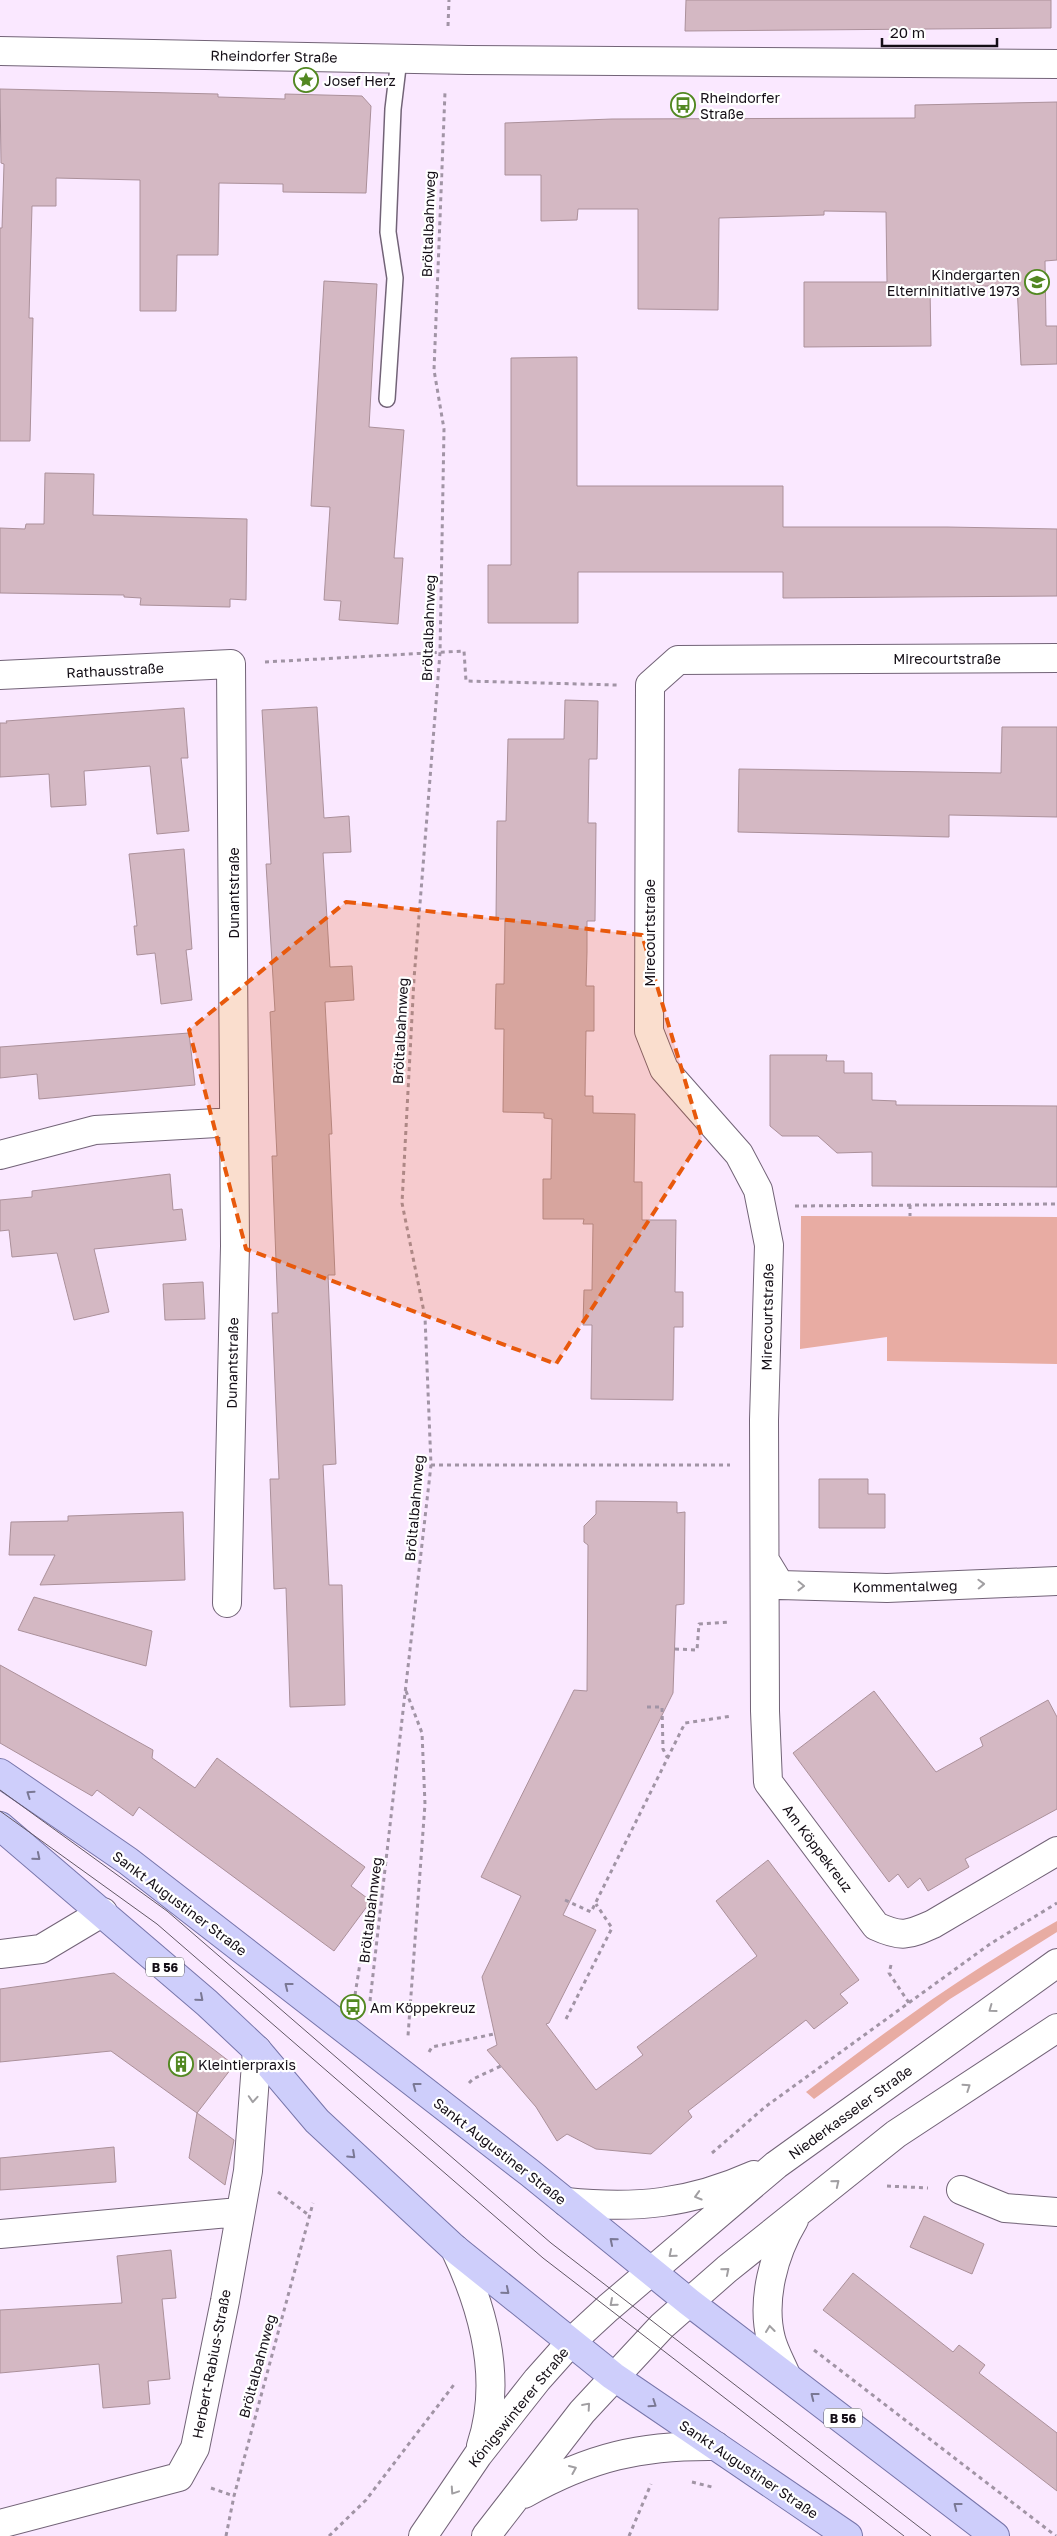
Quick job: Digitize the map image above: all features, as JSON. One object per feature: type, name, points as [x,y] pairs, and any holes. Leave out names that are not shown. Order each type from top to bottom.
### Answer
[{"type":"main road","name":"Sankt Augustiner Straße","points":[[0,1773],[128,1861],[566,2202],[650,2272],[995,2536]]},
{"type":"main road","name":"Sankt Augustiner Straße","points":[[0,1826],[103,1912],[207,2003],[257,2050],[317,2121],[455,2249],[613,2376],[848,2536]]},
{"type":"street","name":"Rheindorfer Straße","points":[[0,51],[447,60],[1057,64]]},
{"type":"street","name":"Mirecourtstraße","points":[[766,1562],[765,1466],[769,1245],[758,1190],[738,1154],[664,1069],[649,1031],[650,685],[678,660],[1057,658]]},
{"type":"street","name":"Rathausstraße","points":[[0,675],[231,664]]},
{"type":"street","name":"Dunantstraße","points":[[226,1603],[235,1246],[231,664]]},
{"type":"street","points":[[0,1155],[94,1130],[234,1122]]},
{"type":"street","name":"Kommentalweg","points":[[766,1562],[780,1585],[887,1588],[1057,1581]]},
{"type":"street","name":"Am Köppekreuz","points":[[766,1562],[765,1711],[768,1782],[876,1926],[895,1935],[914,1932],[933,1924],[1057,1851]]},
{"type":"street","points":[[0,1954],[41,1949],[103,1912]]},
{"type":"street","name":"Niederkasseler Straße","points":[[650,2272],[776,2166],[1057,1963]]},
{"type":"street","points":[[486,2536],[613,2376],[647,2340],[689,2302],[896,2134],[1057,2028]]},
{"type":"street","name":"Herbert-Rabius-Straße","points":[[0,2524],[179,2477],[195,2448],[248,2171],[257,2050]]},
{"type":"street","points":[[566,2202],[620,2206],[681,2201],[738,2183],[776,2166]]},
{"type":"street","points":[[961,2190],[1005,2208],[1057,2212]]},
{"type":"street","points":[[0,2234],[239,2212]]},
{"type":"street","points":[[786,2375],[771,2340],[768,2302],[770,2282],[781,2246],[798,2214]]},
{"type":"street","points":[[455,2249],[476,2298],[489,2357],[491,2386],[489,2411],[478,2455]]},
{"type":"street","name":"Königswinterer Straße","points":[[423,2536],[478,2455],[537,2380],[570,2343],[650,2272]]},
{"type":"street","points":[[514,2499],[552,2478],[606,2457],[655,2448],[716,2446]]},
{"type":"lane","points":[[387,399],[395,278],[388,232],[394,109],[399,59]]},
{"type":"path","name":"Bröltalbahnweg","points":[[370,2001],[431,1465],[425,1317],[402,1203],[414,980],[440,654],[444,429],[434,370],[447,60]]},
{"type":"path","points":[[231,664],[440,654],[464,651],[466,681],[650,685]]},
{"type":"path","points":[[761,1206],[1057,1204]]},
{"type":"path","points":[[910,1205],[910,1216]]},
{"type":"path","points":[[431,1465],[765,1466]]},
{"type":"path","points":[[675,1649],[697,1650],[699,1624],[729,1622],[766,1623]]},
{"type":"path","points":[[406,1691],[422,1733],[425,1804],[407,2046]]},
{"type":"path","points":[[647,1707],[662,1707],[663,1749],[667,1757]]},
{"type":"path","points":[[565,1900],[591,1912],[685,1723],[765,1711]]},
{"type":"path","points":[[709,2155],[765,2107],[990,1944],[1057,1903]]},
{"type":"path","points":[[566,2019],[612,1928],[596,1904]]},
{"type":"path","points":[[357,1983],[364,1938],[378,1940]]},
{"type":"path","points":[[889,1973],[909,2003]]},
{"type":"path","points":[[424,2059],[432,2047],[494,2034]]},
{"type":"path","points":[[465,2090],[473,2079],[501,2066]]},
{"type":"path","points":[[889,2179],[882,2185],[961,2190]]},
{"type":"path","points":[[293,2202],[310,2216]]},
{"type":"path","name":"Bröltalbahnweg","points":[[226,2536],[234,2496],[313,2204]]},
{"type":"path","points":[[806,2344],[1056,2536]]},
{"type":"path","points":[[329,2536],[366,2500],[461,2375]]},
{"type":"path","points":[[629,2536],[652,2482]]},
{"type":"path","points":[[691,2482],[717,2488]]},
{"type":"path","points":[[224,2493],[234,2496]]},
{"type":"highlighted area","points":[[346,902],[642,935],[702,1138],[556,1364],[246,1249],[189,1030]]},
{"type":"shaded area","points":[[801,1216],[1057,1217],[1057,1364],[887,1361],[887,1337],[800,1349]]},
{"type":"shaded area","points":[[1057,1921],[1057,1932],[950,1999],[814,2099],[806,2092],[929,2002],[992,1960]]},
{"type":"building","points":[[686,0],[1051,0],[1051,28],[685,31]]},
{"type":"building","points":[[0,89],[218,94],[218,97],[285,99],[285,94],[362,96],[371,106],[366,193],[283,192],[283,184],[219,183],[218,255],[177,255],[176,311],[140,311],[140,180],[56,178],[56,206],[32,206],[29,318],[33,318],[30,441],[0,441],[0,228],[2,228],[4,164],[1,163]]},
{"type":"building","points":[[1057,102],[1057,260],[1045,261],[1046,326],[1057,326],[1057,364],[1021,365],[1017,285],[930,288],[931,346],[804,347],[804,282],[887,282],[886,212],[824,211],[824,215],[719,218],[718,310],[638,309],[638,209],[578,209],[577,220],[541,221],[541,175],[505,175],[505,123],[612,119],[915,118],[915,105]]},
{"type":"building","points":[[324,281],[377,284],[369,427],[404,430],[394,558],[403,558],[398,624],[339,620],[341,601],[324,600],[330,507],[311,506]]},
{"type":"building","points":[[577,357],[577,486],[783,486],[783,527],[1057,529],[1057,596],[783,598],[783,572],[578,572],[578,623],[488,623],[488,565],[511,565],[511,358]]},
{"type":"building","points":[[45,473],[94,474],[93,515],[247,519],[246,600],[230,599],[230,607],[140,605],[141,598],[124,597],[124,595],[0,593],[0,528],[25,529],[26,524],[44,524]]},
{"type":"building","points":[[565,700],[598,701],[597,759],[589,759],[588,823],[596,823],[595,921],[587,921],[586,986],[594,986],[594,1031],[586,1031],[585,1096],[593,1096],[593,1113],[635,1114],[634,1182],[642,1182],[642,1220],[676,1220],[675,1292],[683,1292],[683,1327],[674,1327],[673,1400],[591,1399],[592,1325],[583,1325],[584,1290],[592,1290],[593,1224],[583,1224],[584,1219],[543,1219],[543,1179],[551,1179],[552,1119],[544,1118],[544,1113],[503,1112],[504,1029],[495,1029],[496,984],[504,984],[505,919],[496,919],[497,821],[506,821],[508,739],[564,739]]},
{"type":"building","points":[[317,707],[324,818],[349,816],[351,852],[323,853],[330,967],[352,966],[354,1000],[325,1002],[332,1134],[329,1134],[335,1275],[328,1275],[336,1464],[323,1465],[329,1585],[342,1585],[345,1705],[290,1707],[286,1588],[274,1589],[270,1479],[279,1479],[272,1313],[278,1313],[272,1156],[277,1156],[270,1012],[275,1011],[266,864],[271,864],[262,710]]},
{"type":"building","points":[[184,708],[188,758],[181,758],[189,831],[157,834],[150,766],[84,771],[86,805],[51,807],[49,774],[0,777],[0,723],[7,723],[6,721]]},
{"type":"building","points":[[1002,727],[1057,727],[1057,817],[949,815],[949,837],[738,832],[739,769],[1001,773]]},
{"type":"building","points":[[184,849],[192,949],[186,950],[192,1000],[161,1004],[155,953],[137,955],[134,926],[137,926],[129,854]]},
{"type":"building","points":[[189,1033],[195,1085],[39,1099],[37,1074],[0,1078],[0,1047]]},
{"type":"building","points":[[770,1055],[827,1055],[826,1061],[844,1061],[844,1073],[872,1073],[872,1100],[896,1101],[896,1105],[1057,1106],[1057,1187],[872,1186],[872,1152],[837,1153],[818,1136],[782,1136],[770,1126]]},
{"type":"building","points":[[170,1174],[173,1210],[182,1209],[186,1240],[94,1249],[109,1312],[74,1320],[57,1253],[12,1257],[9,1230],[0,1231],[0,1200],[32,1197],[32,1191]]},
{"type":"building","points":[[203,1282],[205,1319],[165,1320],[163,1284]]},
{"type":"building","points":[[819,1479],[868,1479],[868,1494],[885,1494],[885,1528],[819,1528]]},
{"type":"building","points":[[596,1501],[677,1502],[677,1513],[685,1512],[684,1604],[676,1605],[673,1693],[563,1915],[596,1930],[549,2023],[546,2024],[596,2090],[643,2055],[637,2047],[757,1956],[716,1901],[768,1860],[859,1980],[840,1994],[848,2003],[814,2029],[806,2020],[688,2111],[692,2117],[651,2154],[596,2149],[567,2134],[557,2141],[536,2107],[487,2050],[497,2045],[482,1977],[521,1896],[481,1877],[574,1690],[587,1691],[588,1545],[584,1542],[584,1526],[596,1514]]},
{"type":"building","points":[[183,1512],[185,1580],[40,1585],[55,1555],[9,1555],[11,1522],[68,1521],[68,1516]]},
{"type":"building","points":[[34,1597],[152,1631],[146,1666],[18,1630]]},
{"type":"building","points":[[0,1665],[153,1750],[152,1758],[195,1788],[217,1758],[365,1867],[351,1886],[371,1901],[334,1951],[139,1807],[133,1816],[97,1790],[92,1796],[0,1743]]},
{"type":"building","points":[[874,1691],[936,1772],[983,1746],[980,1738],[1048,1700],[1057,1717],[1057,1809],[965,1859],[969,1867],[928,1891],[920,1878],[908,1888],[898,1874],[889,1882],[793,1753]]},
{"type":"building","points":[[114,1973],[234,2065],[197,2113],[111,2051],[0,2062],[0,1989]]},
{"type":"building","points":[[197,2113],[234,2140],[225,2185],[189,2158]]},
{"type":"building","points":[[114,2147],[116,2182],[0,2190],[0,2158]]},
{"type":"building","points":[[924,2216],[984,2244],[972,2274],[910,2247]]},
{"type":"building","points":[[171,2250],[176,2298],[162,2299],[170,2379],[148,2381],[150,2404],[103,2408],[99,2364],[0,2373],[0,2310],[122,2303],[117,2256]]},
{"type":"building","points":[[853,2273],[953,2352],[959,2345],[985,2365],[979,2373],[1057,2433],[1057,2491],[823,2310]]},
{"type":"tram line","points":[[0,1790],[167,1911],[551,2243],[931,2536]]},
{"type":"tram line","points":[[0,1811],[157,1924],[543,2258],[904,2536]]},
{"type":"place","name":"Josef Herz","points":[[306,80]]},
{"type":"place","name":"Rheindorfer Straße","points":[[683,105]]},
{"type":"place","name":"Kindergarten Elterninitiative 1973","points":[[1037,282]]},
{"type":"place","name":"Am Köppekreuz","points":[[353,2007]]},
{"type":"place","name":"Kleintierpraxis","points":[[181,2064]]}]
